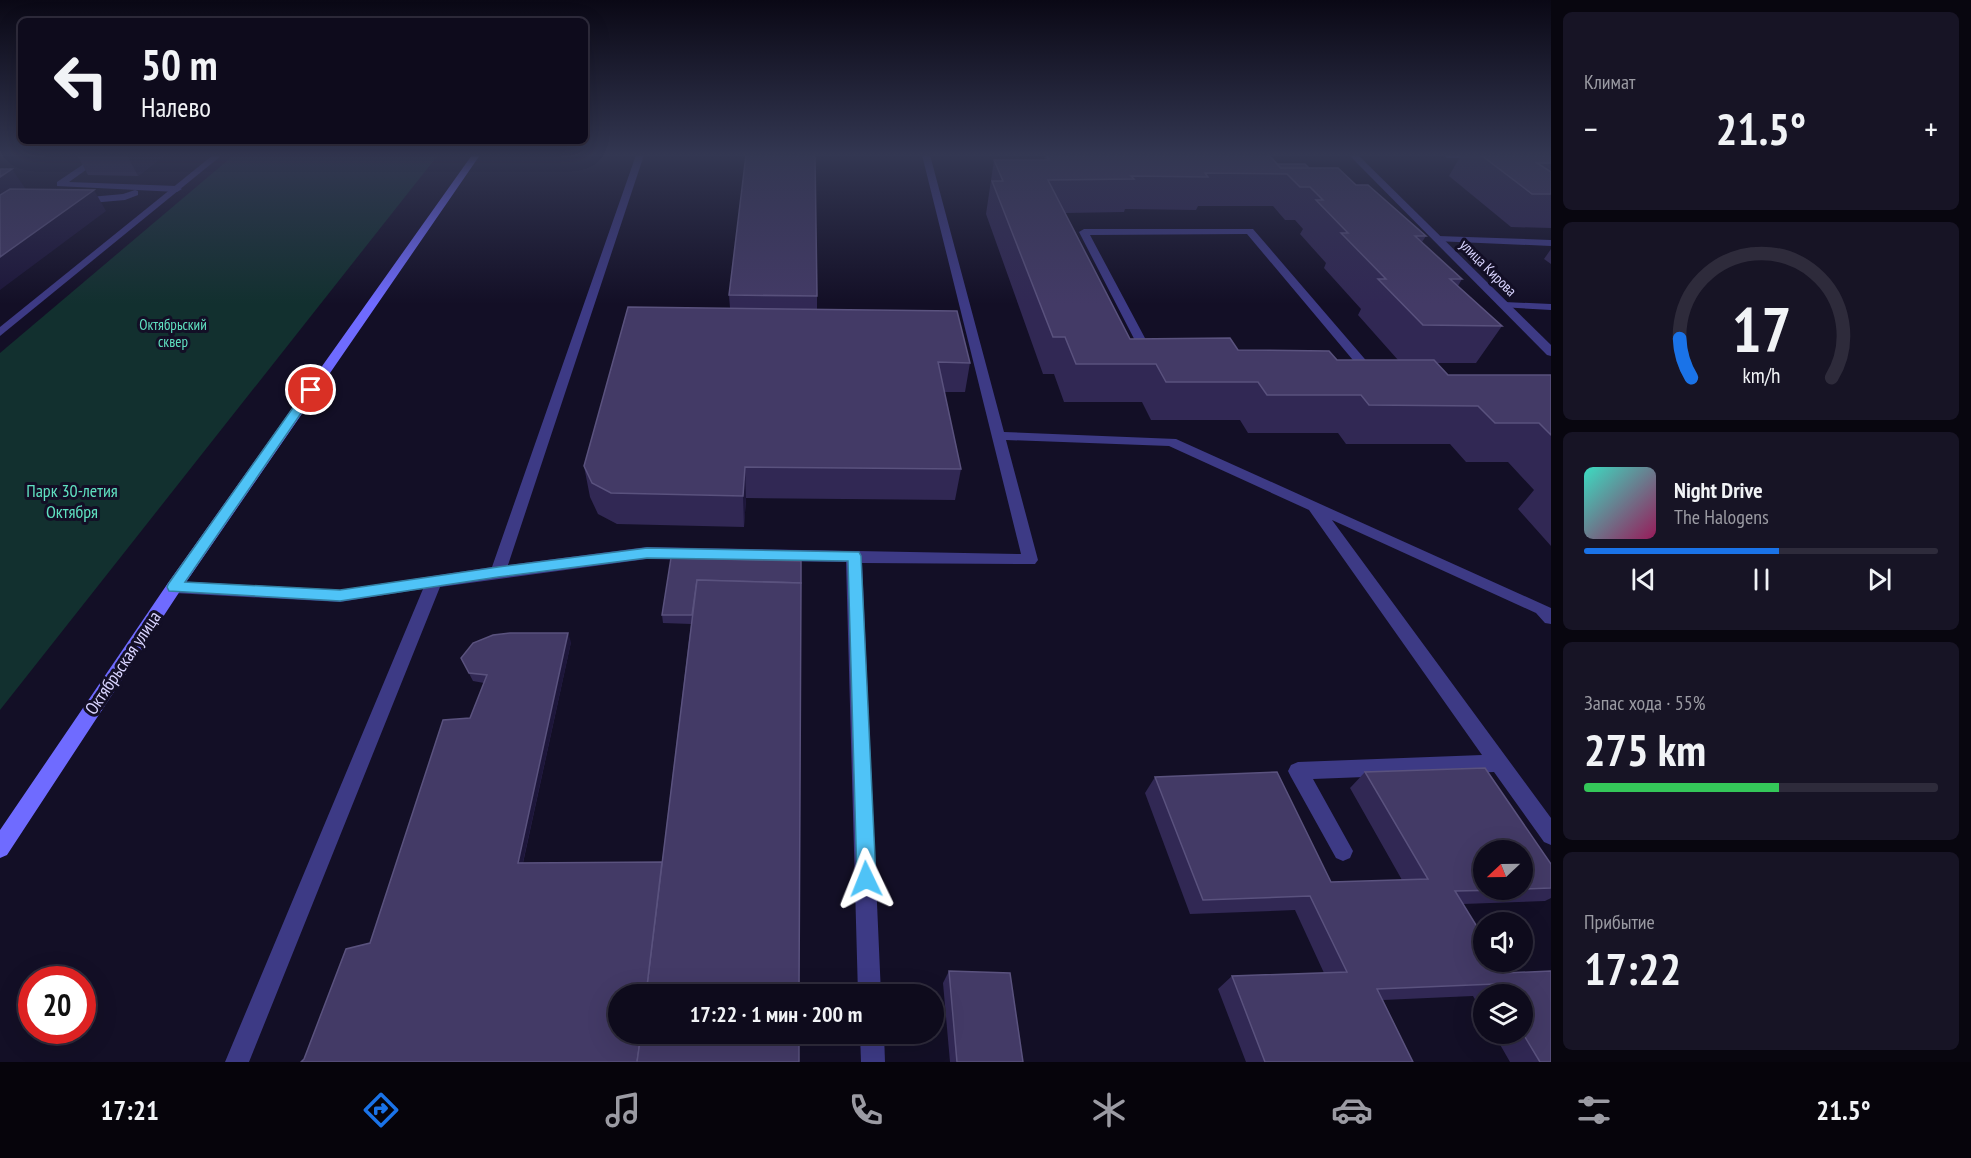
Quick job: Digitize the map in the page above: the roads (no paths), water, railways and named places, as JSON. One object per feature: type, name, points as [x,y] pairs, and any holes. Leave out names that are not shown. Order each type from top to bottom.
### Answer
[{"type":"main road","name":"Октябрьская улица","points":[[0,848],[174,587],[441,205]]},
{"type":"street","points":[[0,333],[158,205]]},
{"type":"street","points":[[498,572],[623,205]]},
{"type":"street","points":[[174,587],[340,596],[498,572],[647,553],[1030,560],[939,205]]},
{"type":"street","name":"улица Кирова","points":[[1403,205],[1551,352]]},
{"type":"street","points":[[1157,356],[1146,355],[1084,232],[1250,231],[1373,378]]},
{"type":"street","points":[[1438,239],[1551,243]]},
{"type":"street","points":[[1504,305],[1551,307]]},
{"type":"street","points":[[998,436],[1171,442],[1542,609],[1551,618]]},
{"type":"street","points":[[1313,506],[1551,835]]},
{"type":"street","points":[[854,556],[870,984]]},
{"type":"street","points":[[237,1062],[434,582]]},
{"type":"street","points":[[1342,851],[1298,771],[1499,763]]},
{"type":"street","points":[[872,1044],[873,1062]]},
{"type":"park label","name":"Октябрьский сквер","points":[[173,334]]},
{"type":"park label","name":"Парк 30-летия Октября","points":[[72,501]]}]
